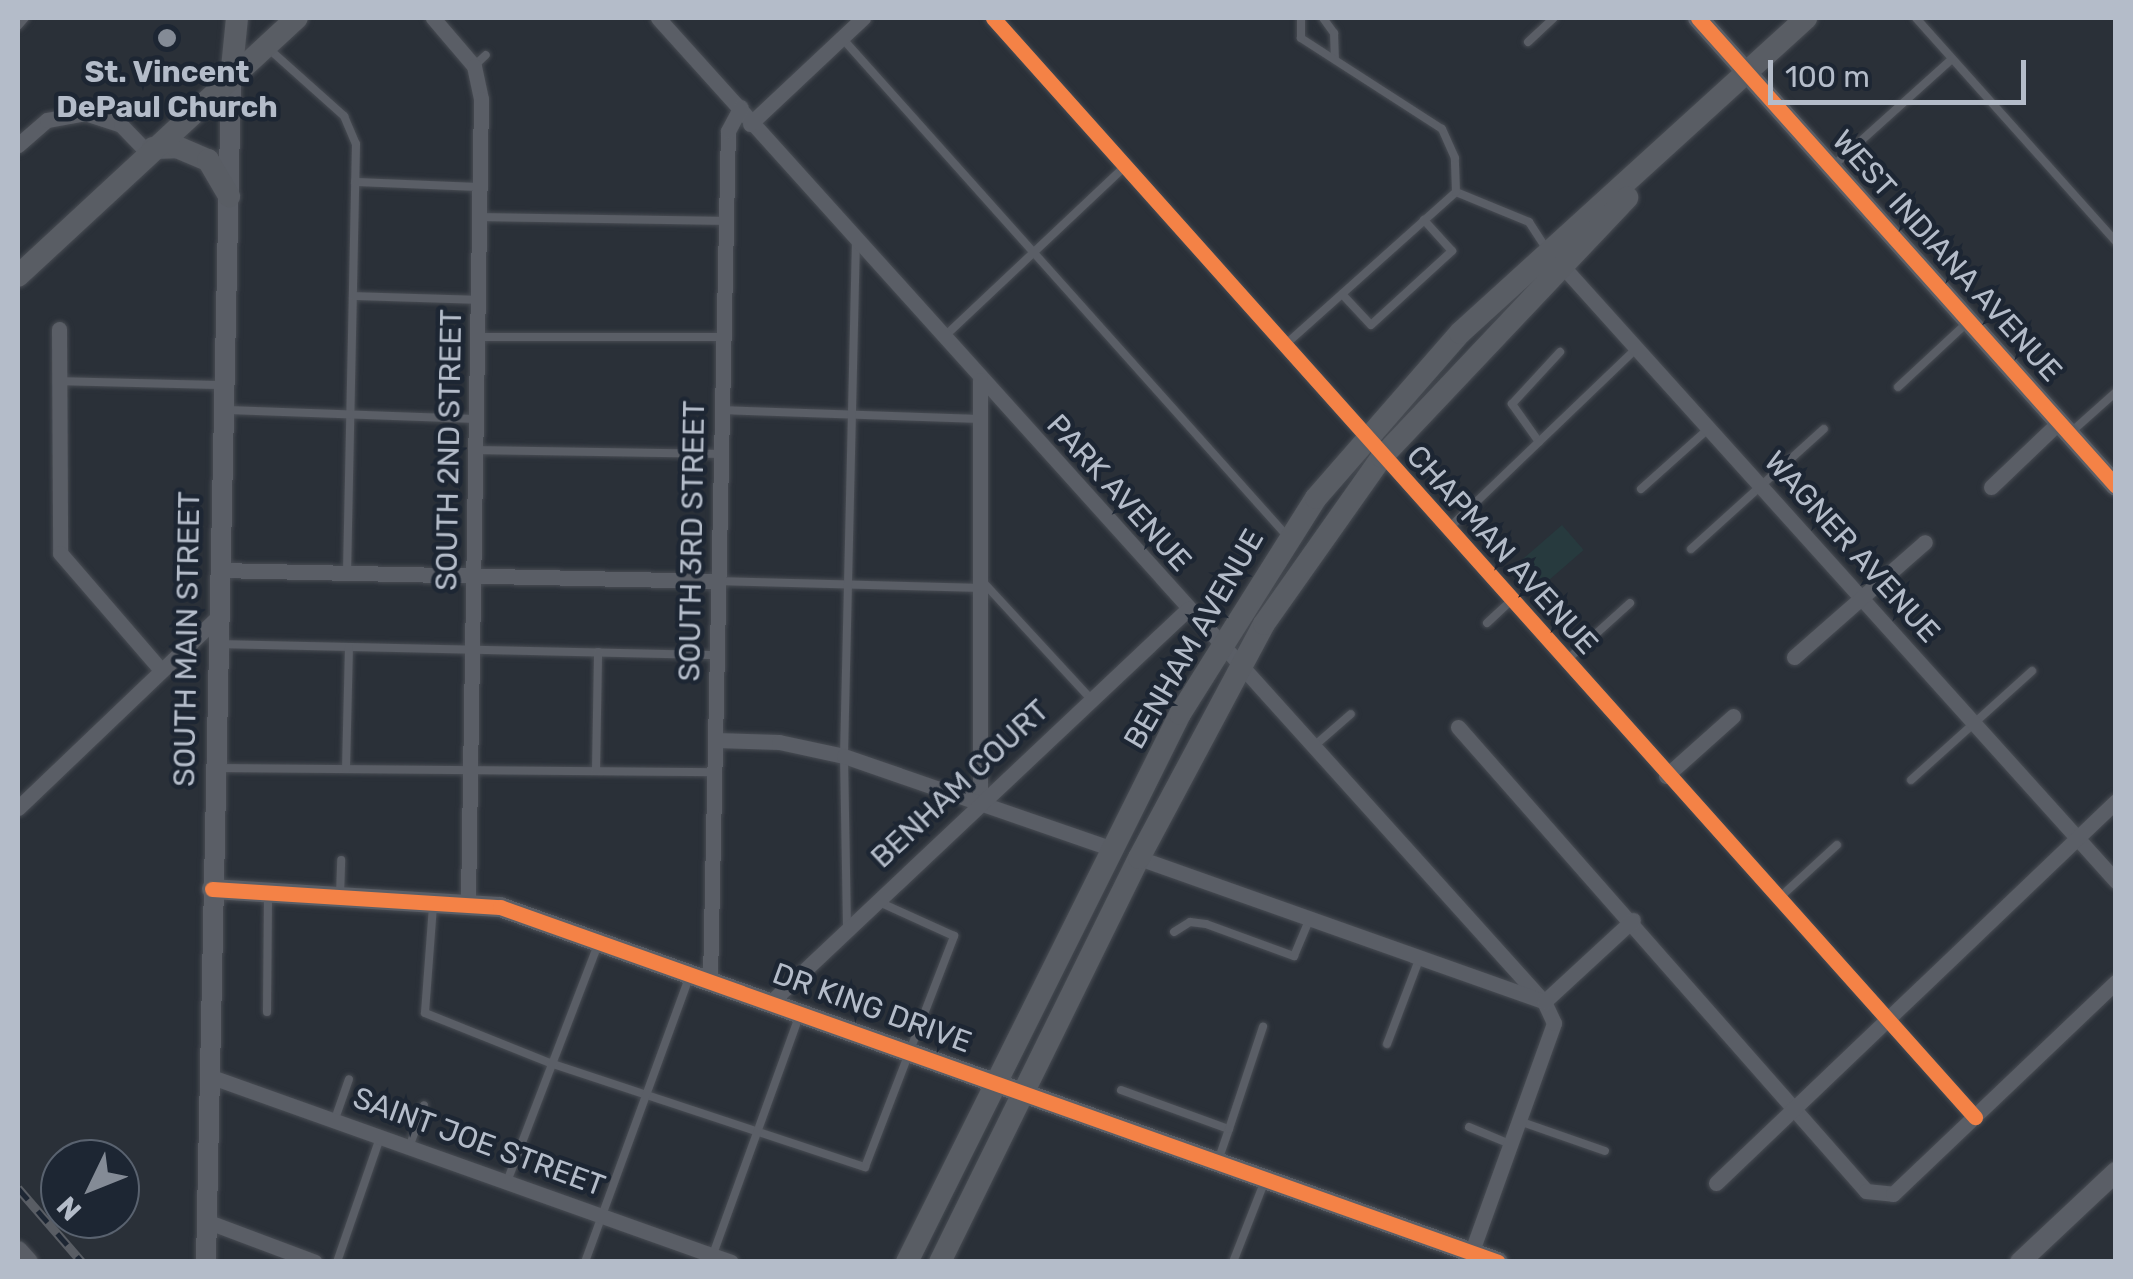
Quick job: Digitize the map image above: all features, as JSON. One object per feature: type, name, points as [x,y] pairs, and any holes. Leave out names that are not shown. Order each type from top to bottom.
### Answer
[{"type":"main road","name":"SOUTH MAIN STREET","points":[[232,78],[237,18]]},
{"type":"main road","points":[[18,276],[297,18]]},
{"type":"main road","name":"BENHAM AVENUE","points":[[907,1262],[1000,1083],[1112,849],[1219,644],[1288,537],[1364,437],[1547,250],[1670,147],[1806,18]]},
{"type":"main road","points":[[150,150],[177,147],[208,160],[229,196]]},
{"type":"main road","name":"BENHAM AVENUE","points":[[940,1262],[1139,858],[1241,669],[1301,568],[1382,457],[1566,270],[1670,147]]},
{"type":"street","name":"PARK AVENUE","points":[[658,18],[741,107],[750,124],[856,237],[942,338],[1544,1002]]},
{"type":"street","points":[[750,124],[861,18]]},
{"type":"street","name":"CHAPMAN AVENUE","points":[[993,18],[1974,1117]]},
{"type":"street","name":"WEST INDIANA AVENUE","points":[[1698,18],[2116,486]]},
{"type":"street","name":"SOUTH 2ND STREET","points":[[444,23],[480,61],[480,300],[468,900]]},
{"type":"street","name":"SOUTH MAIN STREET","points":[[206,1262],[216,644],[232,78]]},
{"type":"street","name":"SOUTH 3RD STREET","points":[[700,977],[716,772],[728,131],[741,107]]},
{"type":"street","points":[[18,144],[47,120],[85,113],[121,124],[150,150]]},
{"type":"street","name":"WAGNER AVENUE","points":[[1547,250],[2116,881]]},
{"type":"street","points":[[59,329],[60,553],[161,670]]},
{"type":"street","points":[[980,380],[980,802]]},
{"type":"street","points":[[1991,487],[2064,428]]},
{"type":"street","points":[[1794,657],[1925,542]]},
{"type":"street","points":[[218,570],[719,582]]},
{"type":"street","name":"BENHAM COURT","points":[[772,1001],[1188,609]]},
{"type":"street","points":[[18,808],[217,618]]},
{"type":"street","points":[[1666,776],[1733,716]]},
{"type":"street","points":[[1458,727],[1866,1190],[1879,1195],[1893,1194],[2116,982]]},
{"type":"street","points":[[716,740],[779,742],[844,756],[1112,849]]},
{"type":"street","points":[[1716,1183],[2116,800]]},
{"type":"street","points":[[1139,858],[1544,1002],[1554,1022],[1470,1257]]},
{"type":"street","name":"DR KING DRIVE","points":[[212,889],[468,900],[772,1001],[1266,1178],[1470,1257],[1498,1262]]},
{"type":"street","points":[[1544,1002],[1632,921]]},
{"type":"street","name":"SAINT JOE STREET","points":[[209,1076],[508,1179],[730,1262]]},
{"type":"street","points":[[2020,1262],[2116,1172]]},
{"type":"street","points":[[206,1221],[315,1262]]},
{"type":"street","points":[[18,1251],[28,1262]]},
{"type":"lane","points":[[18,26],[25,18]]},
{"type":"lane","points":[[1283,346],[1456,192],[1456,158],[1442,129],[1301,38],[1301,18]]},
{"type":"lane","points":[[1322,18],[1334,33],[1335,59]]},
{"type":"lane","points":[[1528,42],[1554,18]]},
{"type":"lane","points":[[1916,18],[2116,242]]},
{"type":"lane","points":[[842,38],[1288,537]]},
{"type":"lane","points":[[265,46],[344,116],[356,144],[347,572]]},
{"type":"lane","points":[[1831,167],[1952,59]]},
{"type":"lane","points":[[942,338],[1124,167]]},
{"type":"lane","points":[[355,182],[481,187]]},
{"type":"lane","points":[[1456,192],[1528,222],[1547,250]]},
{"type":"lane","points":[[481,218],[726,221]]},
{"type":"lane","points":[[1342,294],[1371,325],[1452,251],[1424,220]]},
{"type":"lane","points":[[848,928],[844,756],[856,237]]},
{"type":"lane","points":[[353,296],[480,300]]},
{"type":"lane","points":[[1898,387],[1969,322]]},
{"type":"lane","points":[[478,337],[724,337]]},
{"type":"lane","points":[[1448,530],[1636,349]]},
{"type":"lane","points":[[1540,442],[1512,404],[1560,352]]},
{"type":"lane","points":[[58,380],[224,386]]},
{"type":"lane","points":[[2064,428],[2116,392]]},
{"type":"lane","points":[[223,410],[476,419]]},
{"type":"lane","points":[[722,410],[980,419]]},
{"type":"lane","points":[[1641,489],[1709,429]]},
{"type":"lane","points":[[1691,548],[1824,429]]},
{"type":"lane","points":[[476,450],[721,454]]},
{"type":"lane","points":[[719,582],[980,584],[1091,699]]},
{"type":"lane","points":[[1487,623],[1512,600]]},
{"type":"lane","points":[[1565,661],[1630,602]]},
{"type":"lane","points":[[216,644],[718,655]]},
{"type":"lane","points":[[346,769],[349,646]]},
{"type":"lane","points":[[596,771],[598,652]]},
{"type":"lane","points":[[1911,780],[2032,671]]},
{"type":"lane","points":[[1312,747],[1351,714]]},
{"type":"lane","points":[[214,768],[716,772]]},
{"type":"lane","points":[[1778,899],[1837,844]]},
{"type":"lane","points":[[340,895],[341,860]]},
{"type":"lane","points":[[268,892],[268,1012]]},
{"type":"lane","points":[[434,899],[425,1013],[550,1063],[864,1166],[954,936],[876,901]]},
{"type":"lane","points":[[1174,932],[1190,922],[1206,924],[1294,956],[1310,918]]},
{"type":"lane","points":[[508,1179],[600,942]]},
{"type":"lane","points":[[1387,1044],[1420,957]]},
{"type":"lane","points":[[585,1262],[646,1095],[700,977]]},
{"type":"lane","points":[[712,1258],[801,1012]]},
{"type":"lane","points":[[1218,1161],[1263,1027]]},
{"type":"lane","points":[[336,1120],[349,1080]]},
{"type":"lane","points":[[1121,1090],[1229,1130]]},
{"type":"lane","points":[[410,1145],[424,1106]]},
{"type":"lane","points":[[1519,1121],[1605,1151]]},
{"type":"lane","points":[[1469,1127],[1510,1144]]},
{"type":"lane","points":[[337,1262],[381,1135]]},
{"type":"lane","points":[[1233,1262],[1266,1178]]},
{"type":"green space","points":[[1562,525],[1584,550],[1534,593],[1512,568]]},
{"type":"railway","points":[[18,1188],[82,1262]]},
{"type":"cycle path","points":[[993,18],[1975,1117]]},
{"type":"cycle path","points":[[1698,18],[2116,486]]},
{"type":"cycle path","points":[[212,889],[500,907],[1498,1262]]},
{"type":"place","name":"St. Vincent DePaul Church","points":[[167,38]]}]
